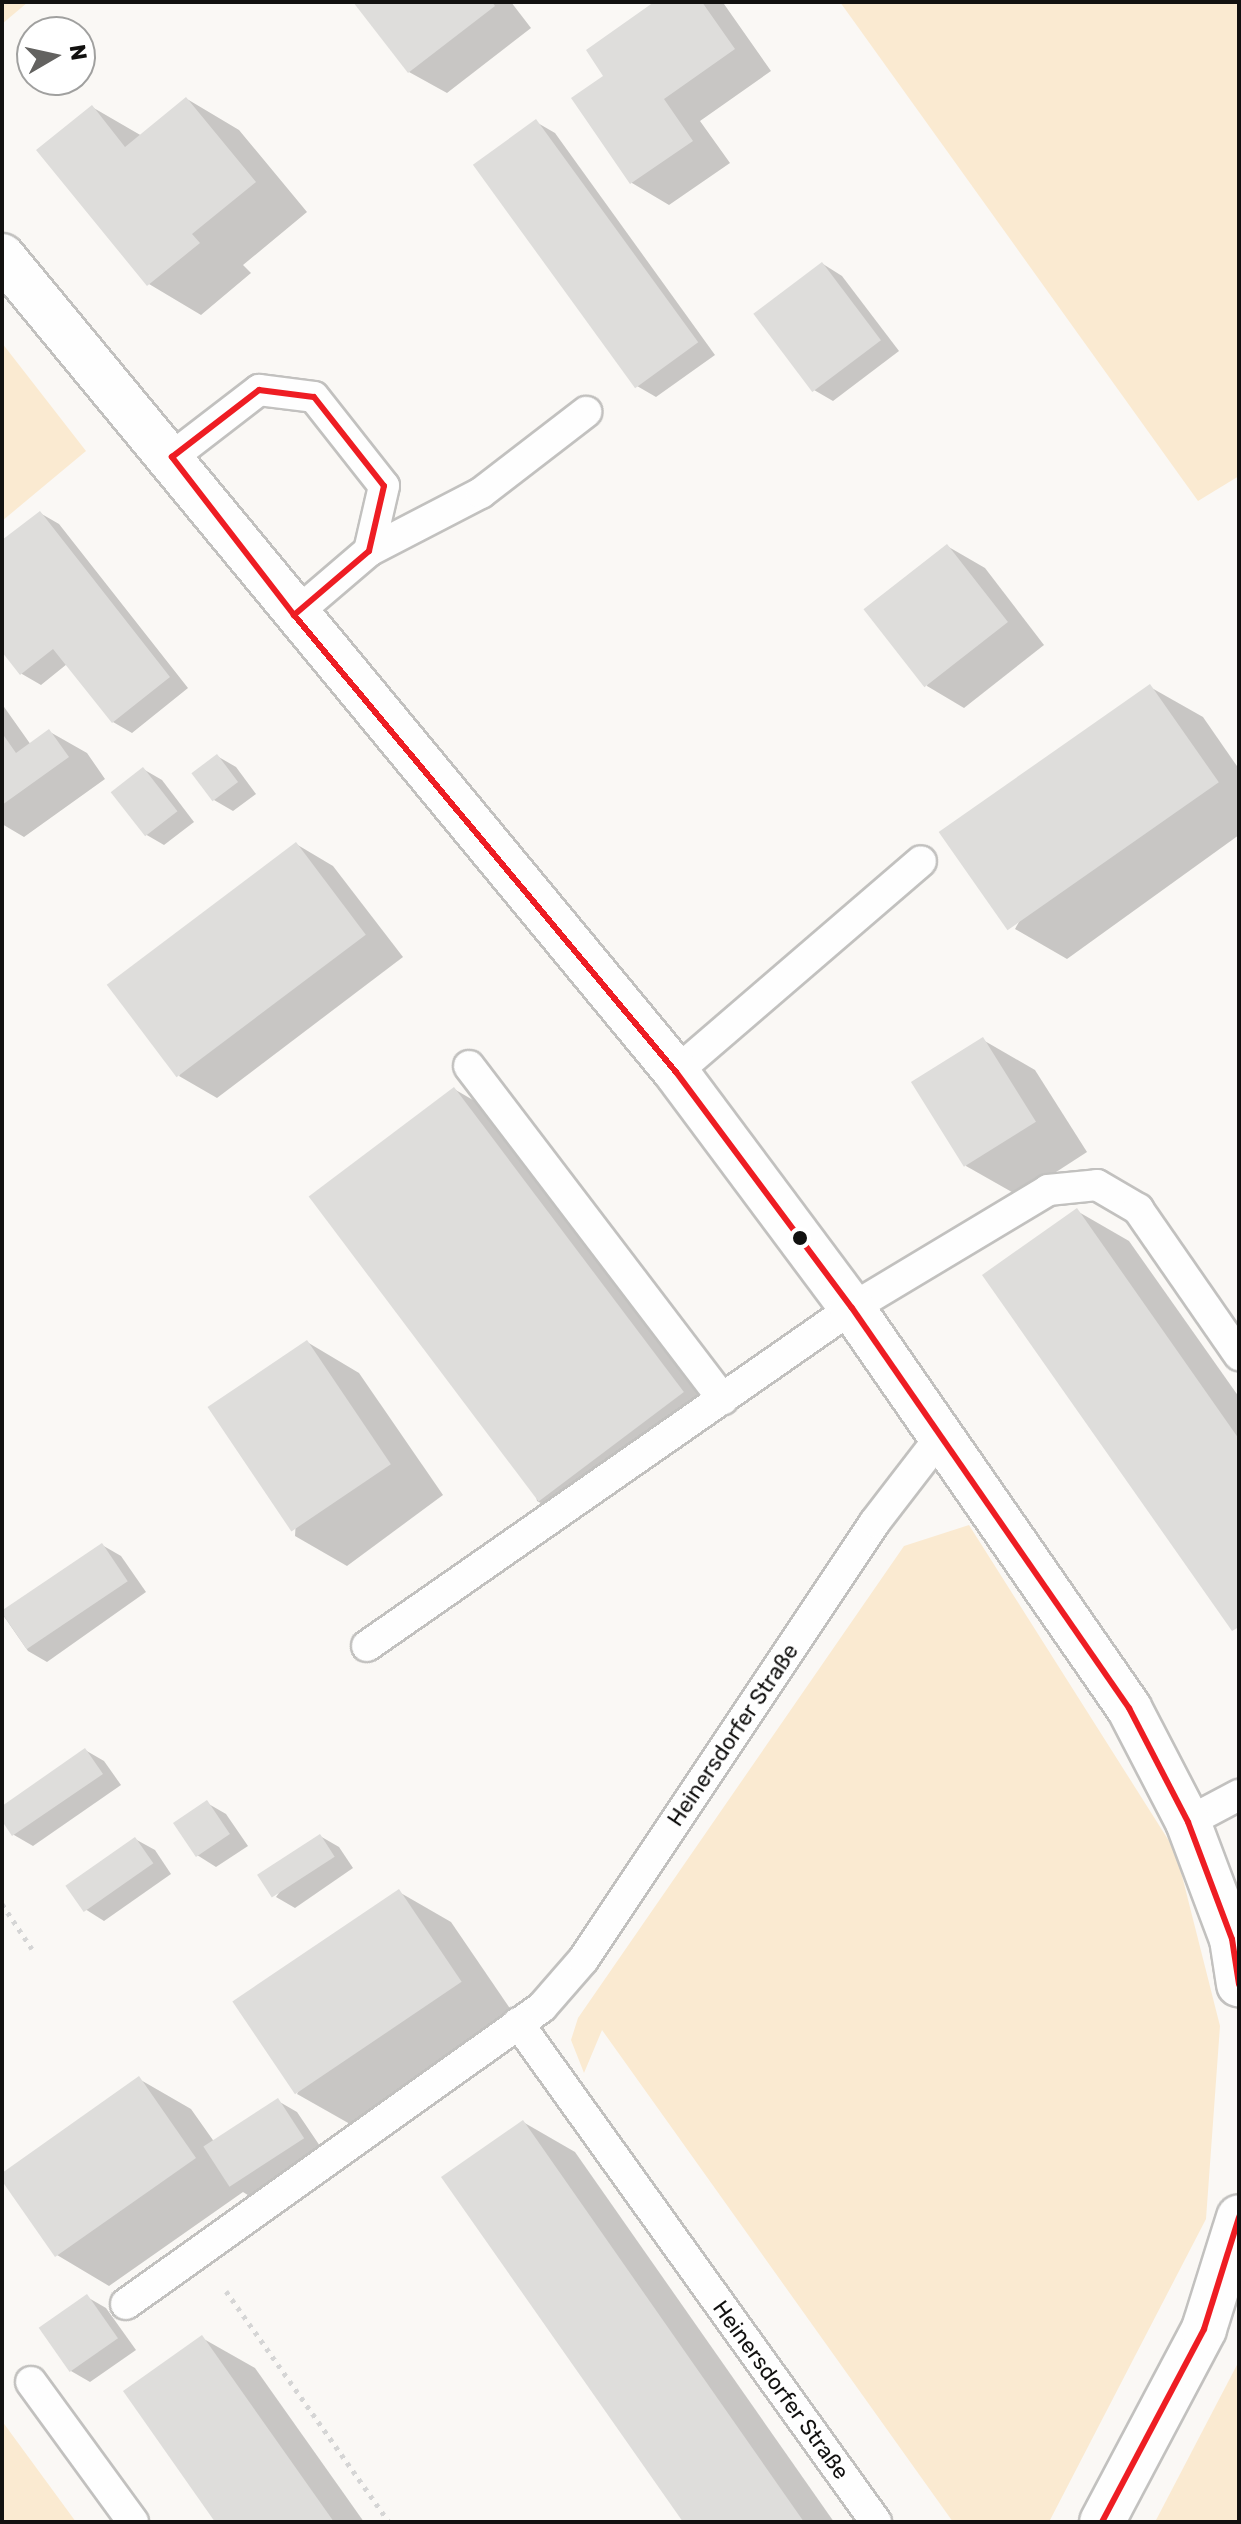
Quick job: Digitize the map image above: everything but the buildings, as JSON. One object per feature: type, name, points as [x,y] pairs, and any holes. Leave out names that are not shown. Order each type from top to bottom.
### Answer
[{"type":"street","points":[[2,256],[172,457],[294,615],[676,1072],[852,1308],[939,1439],[1129,1708],[1188,1822],[1232,1939],[1239,1984]]},
{"type":"street","points":[[1102,2522],[1204,2329],[1239,2217]]},
{"type":"lane","points":[[172,457],[259,390],[314,397],[384,486],[369,551]]},
{"type":"lane","points":[[294,615],[369,551],[481,493],[586,412]]},
{"type":"lane","points":[[676,1072],[921,861]]},
{"type":"lane","points":[[469,1066],[723,1399]]},
{"type":"lane","points":[[367,1646],[852,1308],[1048,1190],[1097,1185],[1138,1209],[1239,1355]]},
{"type":"lane","name":"Heinersdorfer Straße","points":[[126,2304],[542,2007],[583,1960],[875,1522],[939,1439]]},
{"type":"lane","points":[[1188,1822],[1239,1795]]},
{"type":"lane","name":"Heinersdorfer Straße","points":[[518,2023],[876,2522]]},
{"type":"lane","points":[[31,2382],[133,2522]]},
{"type":"path","points":[[2,1904],[32,1949]]},
{"type":"path","points":[[199,2253],[389,2522]]},
{"type":"shaded area","points":[[2,2],[28,2],[2,24]]},
{"type":"shaded area","points":[[840,2],[1239,2],[1239,476],[1198,501]]},
{"type":"shaded area","points":[[2,343],[86,451],[2,521]]},
{"type":"shaded area","points":[[969,1525],[1176,1852],[1220,2026],[1206,2219],[1049,2522],[953,2522],[602,2030],[584,2073],[571,2040],[578,2018],[904,1546]]},
{"type":"shaded area","points":[[1239,2361],[1239,2522],[1155,2522]]},
{"type":"shaded area","points":[[2,2421],[76,2522],[2,2522]]},
{"type":"transit line","points":[[259,390],[314,397],[384,486],[369,551],[294,615],[172,457],[259,390]]},
{"type":"transit line","points":[[294,615],[676,1072],[852,1308],[1129,1708],[1188,1822],[1232,1939],[1239,1984]]},
{"type":"transit line","points":[[1102,2522],[1204,2329],[1239,2217]]}]
